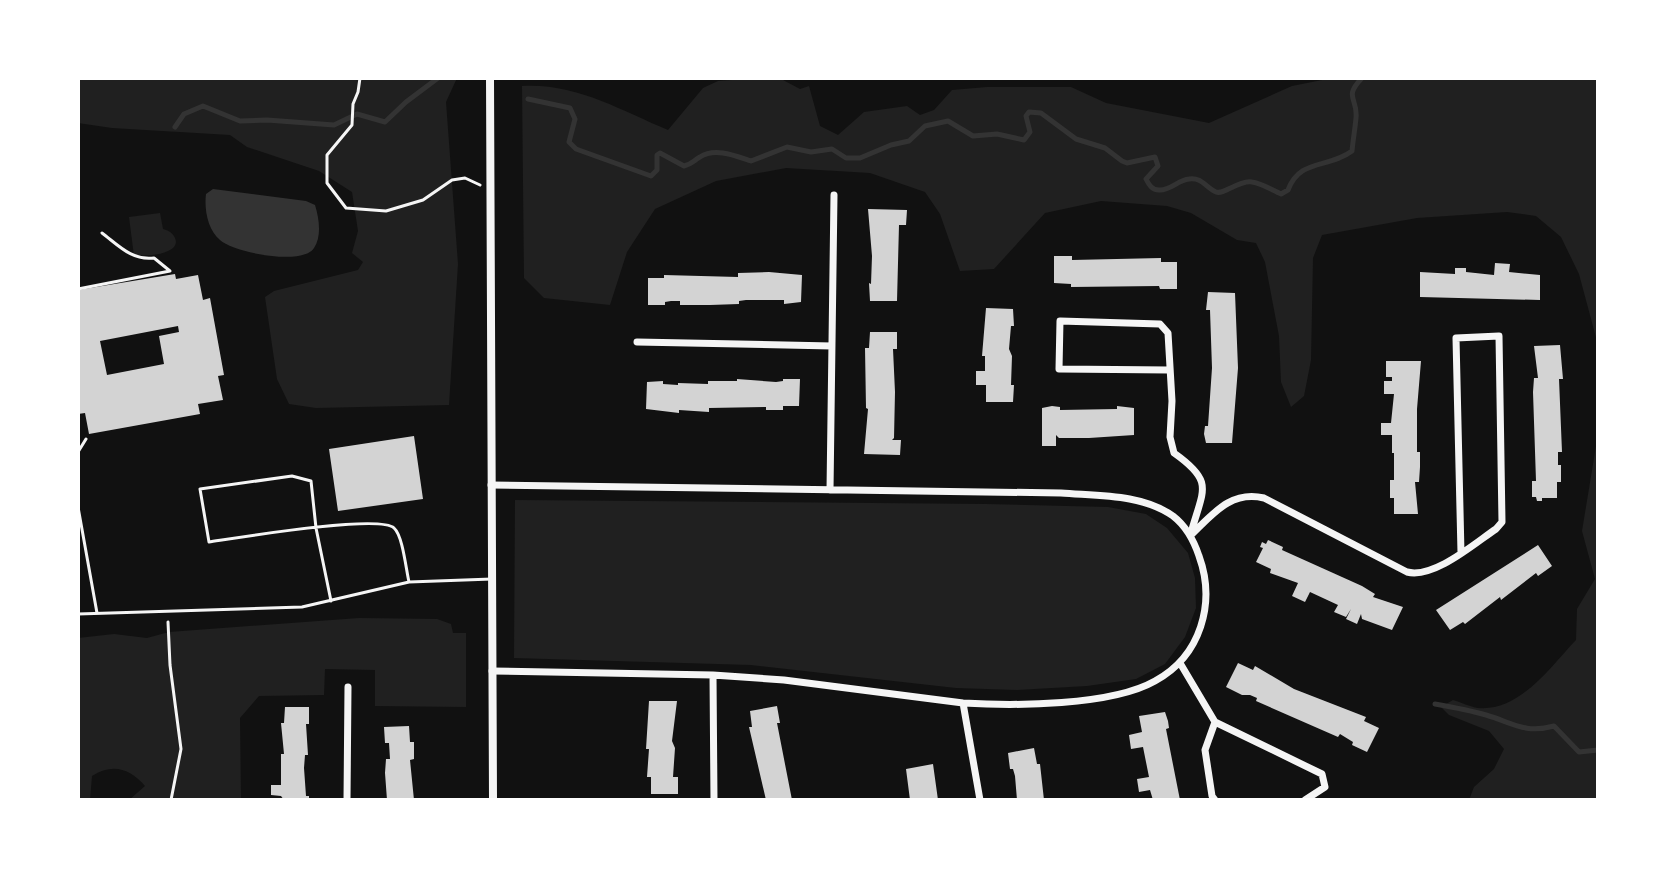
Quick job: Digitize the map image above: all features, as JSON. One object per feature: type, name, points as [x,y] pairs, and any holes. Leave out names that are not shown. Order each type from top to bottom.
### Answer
[{"type":"street","points":[[490,78],[493,800]]},
{"type":"street","points":[[830,490],[834,195]]},
{"type":"street","points":[[1169,370],[1059,369],[1060,321],[1160,324],[1168,333],[1172,401],[1170,437],[1174,453],[1195,468],[1203,489],[1191,535]]},
{"type":"street","points":[[1191,535],[1225,504],[1249,494],[1264,498],[1407,572],[1415,574],[1435,568],[1461,553],[1502,522],[1499,336],[1456,338],[1461,553]]},
{"type":"street","points":[[637,342],[832,346]]},
{"type":"street","points":[[491,485],[1061,493],[1130,499],[1174,517],[1191,535],[1208,582],[1208,598],[1201,625],[1180,663],[1157,681],[1120,693],[1063,701],[963,703],[784,680],[713,675],[492,671]]},
{"type":"street","points":[[1180,663],[1215,722],[1322,774],[1325,787],[1305,800]]},
{"type":"street","points":[[713,675],[714,800]]},
{"type":"street","points":[[347,800],[348,687]]},
{"type":"street","points":[[963,703],[980,800]]},
{"type":"street","points":[[1215,722],[1205,750],[1215,800]]},
{"type":"lane","points":[[331,601],[316,528],[311,481],[292,476],[200,489],[209,542],[316,528],[382,522],[394,527],[399,536],[409,582]]},
{"type":"lane","points":[[78,507],[97,613]]},
{"type":"lane","points":[[78,614],[270,610],[331,601],[409,582],[492,579]]},
{"type":"path","points":[[360,78],[353,104],[352,125],[327,155],[327,183],[346,208],[386,211],[423,200],[452,180],[465,178],[491,190]]},
{"type":"path","points":[[78,289],[170,271],[154,258],[134,256],[102,233]]},
{"type":"path","points":[[78,452],[86,439]]},
{"type":"path","points":[[168,612],[170,665],[181,749],[171,800]]},
{"type":"shaded area","points":[[78,78],[457,78],[446,102],[458,264],[449,405],[316,408],[289,404],[277,379],[265,297],[274,291],[358,270],[363,262],[352,253],[358,231],[352,192],[319,171],[247,147],[230,135],[78,123]]},
{"type":"shaded area","points":[[1332,78],[1598,78],[1598,345],[1579,274],[1561,237],[1536,216],[1507,212],[1417,218],[1322,235],[1313,258],[1311,360],[1304,396],[1291,407],[1281,382],[1279,336],[1265,262],[1256,243],[1237,240],[1191,213],[1167,206],[1101,201],[1045,213],[994,269],[960,271],[940,214],[925,192],[870,173],[786,168],[716,181],[655,209],[627,252],[610,305],[544,298],[524,278],[522,86],[542,86],[579,93],[668,130],[703,88],[718,81],[783,80],[800,89],[809,86],[820,126],[838,135],[864,112],[907,106],[920,115],[934,110],[952,90],[987,87],[1071,87],[1106,103],[1209,123],[1292,86]]},
{"type":"shaded area","points":[[213,189],[306,201],[315,205],[319,221],[317,243],[307,253],[283,257],[253,253],[228,245],[212,231],[208,219],[206,194]]},
{"type":"shaded area","points":[[160,213],[163,229],[173,235],[175,245],[160,254],[134,256],[129,217]]},
{"type":"shaded area","points":[[1598,404],[1598,800],[1469,800],[1474,787],[1494,769],[1504,749],[1489,731],[1449,715],[1441,707],[1453,700],[1478,708],[1508,703],[1545,674],[1576,640],[1577,609],[1595,579],[1582,531],[1597,440]]},
{"type":"shaded area","points":[[515,500],[1108,507],[1146,514],[1167,528],[1188,553],[1195,578],[1196,608],[1185,637],[1165,664],[1136,679],[1087,686],[1017,690],[956,688],[751,665],[514,658]]},
{"type":"shaded area","points":[[359,618],[437,619],[451,624],[453,633],[466,633],[466,707],[375,706],[375,670],[325,669],[324,695],[259,696],[240,718],[241,800],[129,800],[145,786],[127,771],[114,769],[92,776],[90,800],[78,800],[78,638],[114,634],[147,638],[169,632]]},
{"type":"building","points":[[868,209],[907,210],[906,225],[899,225],[897,301],[870,301],[872,256]]},
{"type":"building","points":[[1054,256],[1072,256],[1072,260],[1161,258],[1161,262],[1177,262],[1177,289],[1160,289],[1159,286],[1071,287],[1071,284],[1054,283]]},
{"type":"building","points":[[1495,263],[1510,264],[1509,272],[1540,275],[1540,300],[1420,297],[1420,272],[1455,274],[1455,268],[1466,268],[1466,272],[1494,275]]},
{"type":"building","points":[[738,273],[802,275],[801,302],[784,304],[784,300],[746,300],[739,301],[739,304],[680,305],[680,301],[671,301],[665,302],[665,305],[648,305],[648,278],[664,278],[664,275],[738,277]]},
{"type":"building","points":[[175,274],[176,279],[198,275],[203,300],[210,298],[224,375],[218,376],[223,400],[198,404],[200,414],[89,434],[85,413],[78,414],[78,290]],"holes":[[[178,326],[179,332],[159,336],[164,364],[107,375],[100,341]]]},
{"type":"building","points":[[1208,292],[1235,293],[1238,368],[1232,443],[1206,443],[1204,434],[1205,426],[1208,426],[1212,368],[1210,310],[1206,310]]},
{"type":"building","points":[[986,308],[1013,309],[1014,326],[1011,326],[1009,349],[1012,356],[1013,402],[986,402],[986,385],[976,385],[976,371],[985,371],[985,356],[982,356]]},
{"type":"building","points":[[870,332],[897,332],[897,349],[893,349],[895,392],[892,440],[901,440],[900,455],[864,454],[868,409],[865,348],[869,348]]},
{"type":"building","points":[[1560,345],[1562,452],[1558,452],[1558,465],[1561,465],[1561,482],[1557,482],[1557,498],[1537,501],[1536,497],[1532,497],[1532,481],[1536,481],[1533,392],[1534,378],[1538,378],[1534,346]]},
{"type":"building","points":[[1386,361],[1421,361],[1417,409],[1420,467],[1419,482],[1415,482],[1418,514],[1394,514],[1394,498],[1390,498],[1390,480],[1394,480],[1392,435],[1381,435],[1381,423],[1391,423],[1394,394],[1384,394],[1384,381],[1392,381],[1392,377],[1386,377]]},
{"type":"building","points":[[737,379],[776,382],[800,379],[799,406],[783,406],[783,410],[766,410],[766,407],[709,408],[709,412],[679,410],[679,413],[646,409],[647,382],[708,384],[708,381]]},
{"type":"building","points":[[1117,406],[1134,408],[1134,435],[1059,438],[1056,435],[1056,446],[1042,446],[1042,408],[1060,407],[1060,410],[1117,409]]},
{"type":"building","points":[[414,436],[423,499],[338,511],[329,449]]},
{"type":"building","points":[[1268,540],[1283,547],[1282,550],[1362,586],[1375,594],[1373,597],[1403,607],[1392,630],[1362,619],[1361,614],[1357,624],[1346,619],[1351,609],[1346,617],[1334,612],[1338,605],[1310,592],[1305,602],[1292,596],[1298,583],[1270,573],[1271,569],[1256,562],[1263,548],[1260,547],[1262,542],[1266,544]]},
{"type":"building","points":[[1538,545],[1552,566],[1538,576],[1536,573],[1501,600],[1500,597],[1465,624],[1463,622],[1450,630],[1436,610]]},
{"type":"building","points":[[1238,663],[1253,670],[1255,666],[1294,689],[1366,717],[1364,721],[1379,728],[1367,752],[1352,745],[1353,742],[1340,734],[1338,737],[1256,701],[1257,698],[1226,687]]},
{"type":"building","points":[[649,701],[677,701],[672,741],[675,748],[673,777],[678,777],[678,794],[651,794],[651,777],[647,777],[649,749],[646,749]]},
{"type":"building","points":[[777,706],[780,723],[777,723],[792,800],[766,800],[749,727],[752,727],[750,711]]},
{"type":"building","points":[[285,707],[309,707],[309,724],[306,724],[308,755],[305,755],[304,768],[309,800],[284,800],[281,796],[271,795],[271,785],[281,785],[281,754],[284,754],[281,723],[284,723]]},
{"type":"building","points":[[1165,712],[1180,800],[1153,800],[1150,790],[1139,792],[1137,779],[1149,777],[1143,747],[1131,749],[1129,735],[1142,732],[1139,716]]},
{"type":"building","points":[[409,726],[410,742],[414,742],[414,759],[410,760],[414,800],[387,800],[386,759],[390,759],[384,727]]},
{"type":"building","points":[[1034,748],[1037,764],[1040,764],[1044,800],[1017,800],[1015,776],[1013,769],[1010,769],[1008,753]]},
{"type":"building","points":[[933,764],[938,800],[910,800],[906,769]]},
{"type":"waterway","points":[[175,127],[184,114],[203,106],[240,121],[334,125],[357,114],[385,122],[438,78]]},
{"type":"waterway","points":[[528,99],[570,108],[575,119],[569,142],[576,149],[651,176],[657,170],[657,155],[660,153],[684,166],[706,154],[726,153],[751,161],[787,147],[811,152],[832,149],[846,158],[860,158],[909,141],[925,126],[948,121],[973,136],[997,134],[1024,140],[1030,132],[1026,116],[1029,112],[1041,113],[1076,139],[1105,148],[1127,163],[1155,157],[1158,166],[1146,179],[1154,189],[1163,190],[1193,179],[1216,192],[1252,182],[1281,194],[1307,168],[1343,157],[1352,151],[1356,122],[1352,94],[1362,78]]},
{"type":"waterway","points":[[1435,704],[1480,713],[1527,728],[1554,726],[1579,752],[1598,750]]}]
